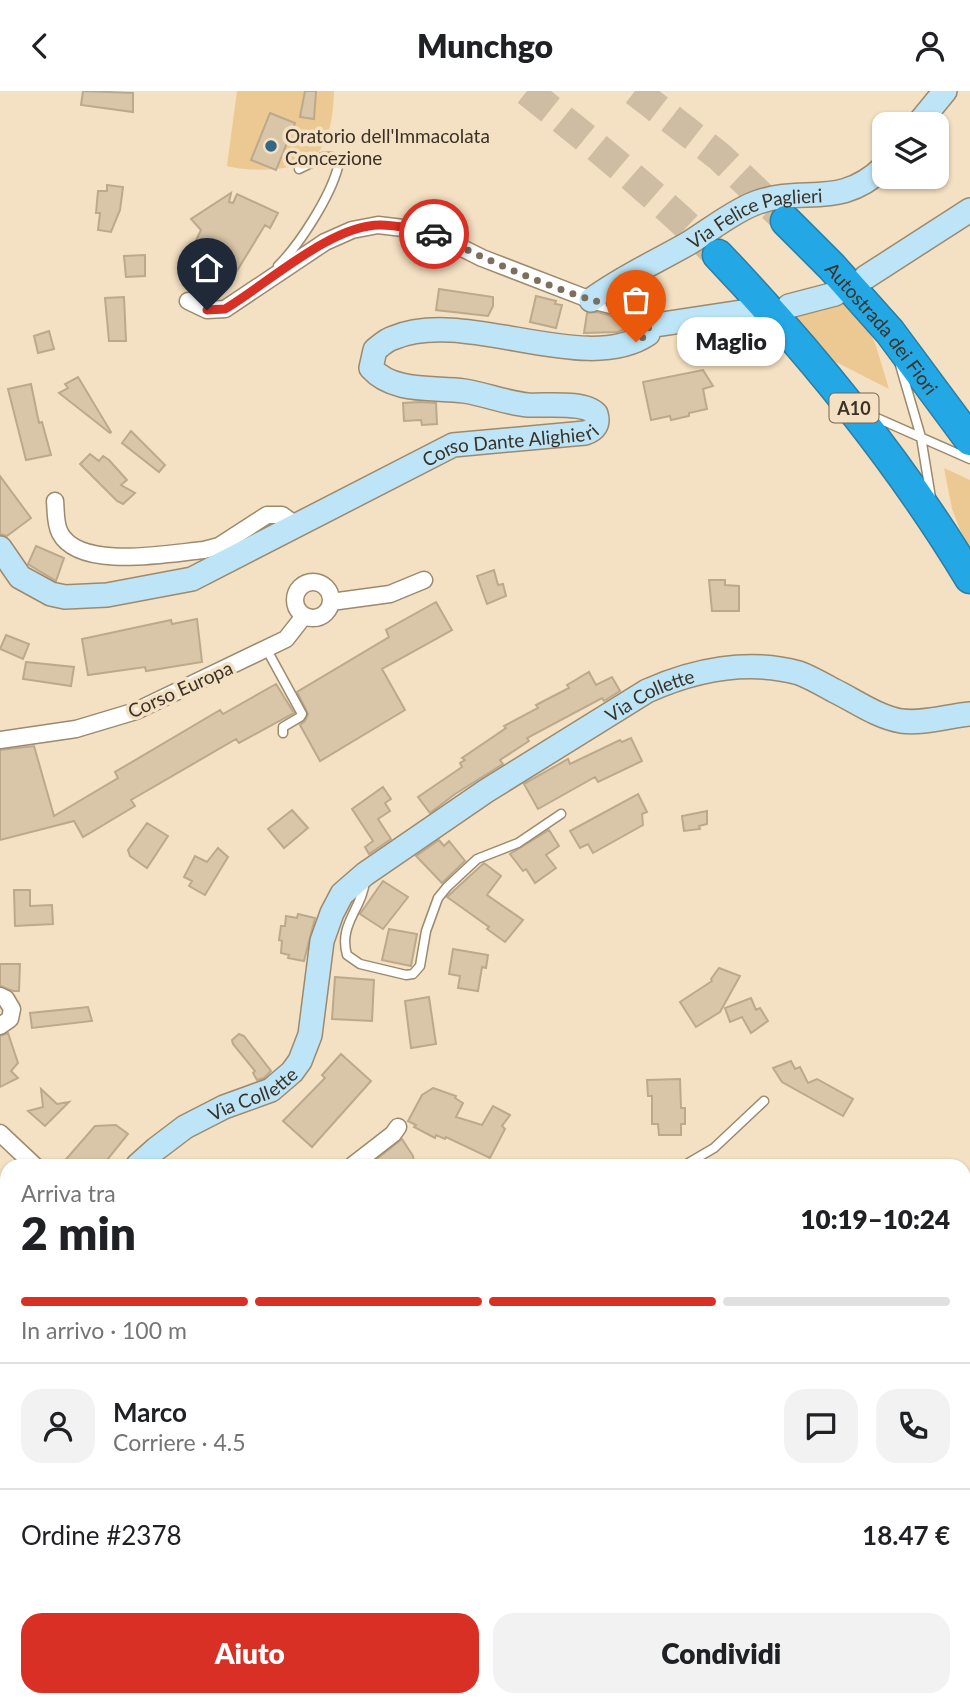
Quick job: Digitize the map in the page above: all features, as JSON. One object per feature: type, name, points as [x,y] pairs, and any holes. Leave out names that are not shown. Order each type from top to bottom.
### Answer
[{"type":"highway","name":"Autostrada dei Fiori","points":[[786,221],[832,267],[890,332],[970,440]]},
{"type":"highway","name":"A10","points":[[718,255],[792,334],[854,408],[936,523],[970,579]]},
{"type":"street","points":[[928,112],[945,91]]},
{"type":"street","name":"Via Felice Paglieri","points":[[592,300],[611,285],[752,204],[777,197],[828,195],[861,186],[872,177]]},
{"type":"street","points":[[866,277],[970,210]]},
{"type":"street","points":[[188,301],[207,310],[225,309],[325,242],[352,230],[379,225],[428,231],[482,258],[592,300],[638,312],[646,317],[649,327],[748,311]]},
{"type":"street","points":[[789,306],[835,294]]},
{"type":"street","name":"Corso Dante Alighieri","points":[[0,548],[20,577],[51,594],[65,597],[107,595],[192,579],[453,445],[585,433],[596,426],[596,414],[586,406],[524,404],[464,391],[412,388],[380,378],[371,368],[375,350],[392,338],[427,330],[473,333],[597,349],[636,342],[648,334],[649,327]]},
{"type":"street","points":[[55,501],[58,530],[62,537],[72,545],[103,558],[204,550],[219,546],[267,515],[282,516],[296,526]]},
{"type":"street","name":"Corso Europa","points":[[0,740],[76,729],[136,711],[267,650],[286,639],[304,616],[310,618],[326,613],[331,602],[390,594],[424,580]]},
{"type":"street","points":[[304,616],[296,607],[295,595],[307,582],[324,585],[331,602]]},
{"type":"street","name":"Via Collette","points":[[145,1159],[185,1127],[224,1107],[271,1090],[292,1072],[300,1061],[310,1035],[322,941],[331,913],[342,894],[365,874],[566,739],[647,691],[687,675],[729,668],[774,668],[801,674],[879,714],[900,720],[926,721],[970,714]]},
{"type":"street","points":[[0,996],[6,999],[12,1009],[10,1019],[0,1026]]},
{"type":"street","points":[[361,1159],[398,1126]]},
{"type":"street","points":[[0,1133],[28,1159]]},
{"type":"lane","points":[[251,293],[289,256],[312,221],[338,167],[332,157],[323,157],[299,169]]},
{"type":"lane","points":[[890,332],[921,437],[936,523]]},
{"type":"lane","points":[[854,408],[970,459]]},
{"type":"lane","points":[[267,650],[302,714],[283,727],[283,733]]},
{"type":"lane","points":[[365,874],[365,885],[345,935],[347,955],[360,964],[410,975],[418,971],[426,931],[438,898],[447,887],[477,859],[518,843],[561,814]]},
{"type":"lane","points":[[695,1159],[714,1148],[764,1101]]},
{"type":"shaded area","points":[[237,91],[334,91],[329,129],[320,150],[313,158],[290,167],[262,170],[227,166]]},
{"type":"shaded area","points":[[847,300],[868,328],[889,389],[832,360],[792,317],[822,311]]},
{"type":"shaded area","points":[[944,468],[970,480],[970,555],[952,509]]},
{"type":"building","points":[[83,91],[133,93],[133,112],[81,105]]},
{"type":"building","points":[[305,91],[316,91],[314,119],[300,117]]},
{"type":"building","name":"Oratorio dell'Immacolata Concezione","points":[[270,113],[295,123],[276,170],[251,160]]},
{"type":"building","points":[[107,185],[123,187],[120,210],[111,232],[98,230],[100,213],[96,213],[98,191],[107,191]]},
{"type":"building","points":[[231,193],[229,202],[233,203],[237,194],[278,213],[270,228],[265,225],[229,284],[219,278],[216,282],[188,262],[195,251],[192,249],[201,230],[191,219]]},
{"type":"building","points":[[145,255],[145,276],[126,277],[124,256]]},
{"type":"building","points":[[439,289],[493,297],[493,306],[488,316],[436,310]]},
{"type":"building","points":[[536,296],[562,305],[556,328],[530,322]]},
{"type":"building","points":[[124,297],[126,341],[109,341],[105,298]]},
{"type":"building","points":[[597,312],[626,320],[625,329],[618,332],[584,333],[587,313]]},
{"type":"building","points":[[49,331],[54,349],[38,353],[34,336]]},
{"type":"building","points":[[703,370],[713,386],[703,389],[707,409],[671,420],[670,416],[651,420],[643,382]]},
{"type":"building","points":[[78,377],[110,433],[59,393],[68,388],[65,384]]},
{"type":"building","points":[[31,384],[39,423],[42,422],[51,455],[26,460],[8,389]]},
{"type":"building","points":[[403,403],[436,403],[437,424],[422,425],[421,420],[404,421]]},
{"type":"building","points":[[131,431],[165,465],[159,472],[122,443]]},
{"type":"building","points":[[90,454],[99,461],[103,456],[109,460],[127,480],[121,485],[135,493],[123,504],[80,464]]},
{"type":"building","points":[[0,476],[31,518],[7,536],[0,534]]},
{"type":"building","points":[[36,546],[64,558],[56,581],[28,564]]},
{"type":"building","points":[[494,570],[498,585],[503,584],[506,596],[487,604],[477,576]]},
{"type":"building","points":[[709,580],[725,580],[725,585],[739,586],[739,611],[712,611]]},
{"type":"building","points":[[436,602],[452,630],[382,669],[405,710],[320,761],[300,725],[308,714],[297,692],[389,637],[386,630]]},
{"type":"building","points":[[197,619],[202,662],[146,671],[145,667],[88,675],[82,639],[171,620],[172,624]]},
{"type":"building","points":[[6,635],[29,644],[23,659],[0,649]]},
{"type":"building","points":[[26,662],[74,667],[71,686],[23,679]]},
{"type":"building","points":[[589,672],[596,685],[612,677],[620,691],[527,738],[529,741],[500,760],[503,764],[430,813],[418,797],[462,767],[460,763],[465,760],[462,758],[506,728],[504,726],[538,708],[536,705],[569,688],[567,685]]},
{"type":"building","points":[[276,684],[294,713],[239,743],[236,739],[131,800],[135,806],[83,837],[74,821],[0,840],[0,750],[34,746],[54,816],[118,778],[115,772],[220,710],[223,714]]},
{"type":"building","points":[[631,738],[642,761],[598,782],[595,777],[538,809],[524,784],[568,759],[570,764],[620,740],[622,742]]},
{"type":"building","points":[[383,787],[391,799],[385,803],[390,811],[378,819],[391,839],[369,854],[365,847],[373,841],[352,809]]},
{"type":"building","points":[[638,794],[647,812],[642,814],[643,825],[593,853],[588,844],[580,848],[570,831]]},
{"type":"building","points":[[292,810],[308,828],[284,848],[268,829]]},
{"type":"building","points":[[707,811],[707,824],[699,826],[700,829],[684,831],[682,816]]},
{"type":"building","points":[[147,823],[168,836],[147,868],[130,856],[128,850]]},
{"type":"building","points":[[549,830],[559,846],[546,855],[556,868],[535,883],[526,869],[523,871],[510,854]]},
{"type":"building","points":[[439,840],[444,846],[449,841],[465,861],[442,883],[416,856]]},
{"type":"building","points":[[218,848],[228,857],[205,895],[189,886],[192,881],[184,877],[195,856],[207,862]]},
{"type":"building","points":[[484,863],[501,876],[487,895],[523,920],[505,942],[447,897]]},
{"type":"building","points":[[383,881],[408,897],[383,929],[360,914]]},
{"type":"building","points":[[14,890],[30,890],[30,906],[52,905],[53,924],[15,926]]},
{"type":"building","points":[[298,914],[315,918],[304,961],[288,958],[289,955],[281,953],[282,941],[279,940],[286,916],[297,918]]},
{"type":"building","points":[[389,929],[417,934],[411,966],[382,960]]},
{"type":"building","points":[[453,949],[488,955],[486,968],[482,967],[478,991],[458,988],[460,976],[449,974]]},
{"type":"building","points":[[0,964],[20,964],[19,991],[0,986]]},
{"type":"building","points":[[719,968],[740,976],[720,1012],[696,1027],[680,1002],[712,981]]},
{"type":"building","points":[[335,977],[374,980],[372,1021],[332,1019]]},
{"type":"building","points":[[429,997],[436,1044],[411,1048],[405,1001]]},
{"type":"building","points":[[751,998],[756,1010],[760,1008],[768,1021],[751,1033],[742,1017],[730,1022],[725,1008]]},
{"type":"building","points":[[88,1007],[92,1021],[32,1028],[30,1013]]},
{"type":"building","points":[[8,1033],[18,1063],[11,1071],[18,1078],[0,1087],[0,1036]]},
{"type":"building","points":[[239,1034],[244,1036],[271,1071],[264,1078],[257,1080],[253,1073],[255,1071],[233,1044],[232,1040]]},
{"type":"building","points":[[341,1054],[371,1081],[312,1147],[283,1121],[325,1078],[322,1075]]},
{"type":"building","points":[[791,1061],[795,1069],[800,1067],[808,1083],[817,1079],[853,1099],[843,1116],[782,1082],[773,1068]]},
{"type":"building","points":[[680,1079],[681,1108],[685,1108],[685,1124],[681,1124],[681,1135],[659,1135],[658,1124],[652,1124],[652,1096],[648,1096],[647,1080]]},
{"type":"building","points":[[433,1088],[456,1096],[455,1098],[463,1103],[456,1117],[482,1125],[493,1106],[510,1115],[502,1126],[505,1129],[490,1158],[446,1137],[445,1139],[436,1135],[435,1138],[408,1121],[422,1095]]},
{"type":"building","points":[[41,1089],[57,1104],[69,1102],[45,1126],[28,1111],[43,1107]]},
{"type":"building","points":[[116,1125],[128,1134],[108,1159],[66,1159],[95,1126]]},
{"type":"building","points":[[402,1139],[413,1159],[377,1159]]},
{"type":"tunnel","points":[[527,91],[624,170],[718,255]]},
{"type":"tunnel","points":[[635,91],[720,157],[784,218]]},
{"type":"way so far","points":[[434,234],[482,258],[592,300],[638,312],[646,317],[649,327],[648,334],[636,342]]},
{"type":"place","name":"Oratorio dell'Immacolata Concezione","points":[[271,146]]},
{"type":"place","name":"Maglio","points":[[636,342]]},
{"type":"route","points":[[207,310],[225,309],[325,242],[352,230],[379,225],[434,234]]}]
